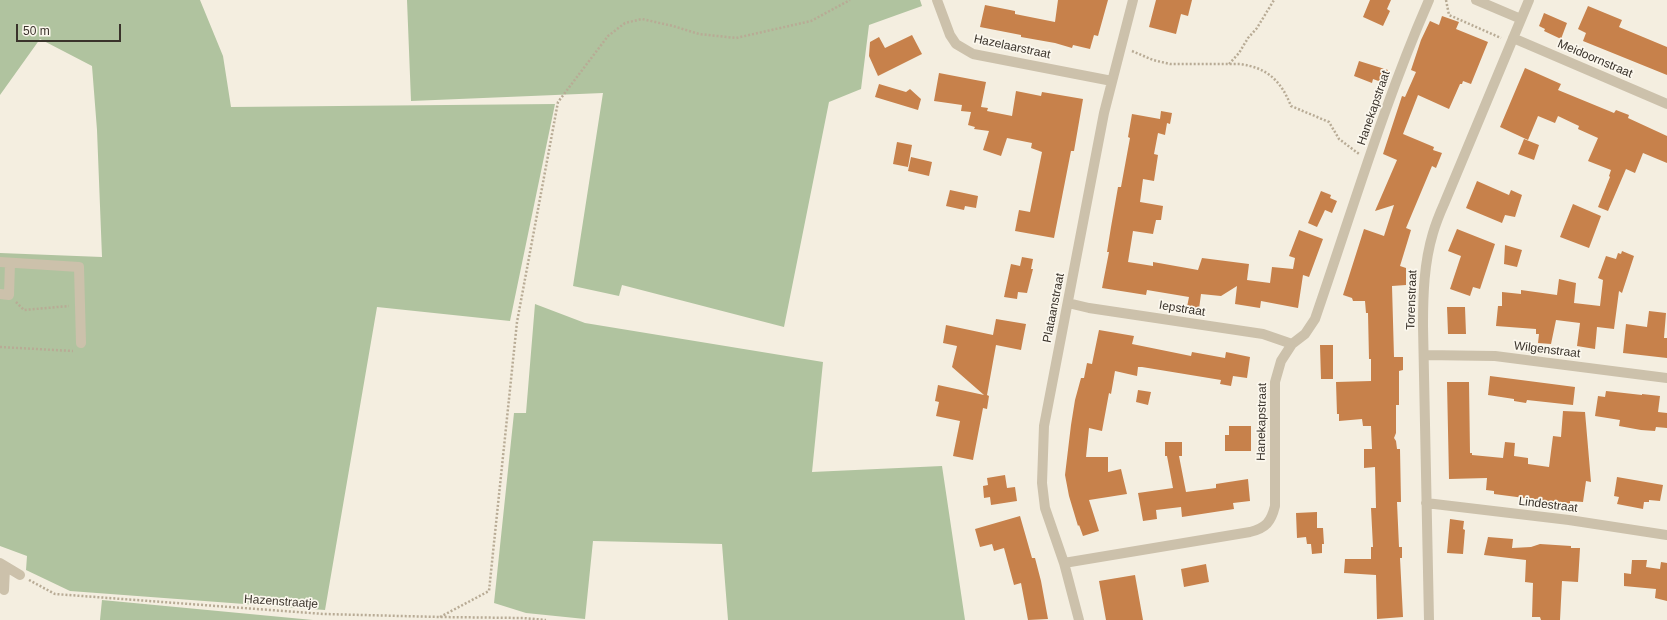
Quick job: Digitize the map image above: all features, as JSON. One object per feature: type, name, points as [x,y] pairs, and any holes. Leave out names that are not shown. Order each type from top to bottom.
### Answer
[{"type":"street","name":"Hazelaarstraat","points":[[937,0],[950,35],[956,44],[973,54],[1112,81]]},
{"type":"street","name":"Plataanstraat","points":[[1079,620],[1064,563],[1045,508],[1042,483],[1044,426],[1104,113],[1133,0]]},
{"type":"street","name":"Hanekapstraat","points":[[1064,563],[1261,529],[1272,517],[1275,506],[1275,382],[1281,361],[1292,344],[1306,334],[1315,319],[1393,90],[1429,0]]},
{"type":"street","points":[[1476,0],[1521,19]]},
{"type":"street","name":"Torenstraat","points":[[1429,620],[1423,287],[1433,232],[1529,0]]},
{"type":"street","name":"Meidoornstraat","points":[[1512,40],[1667,104]]},
{"type":"street","points":[[4,294],[5,262],[79,267],[79,347]]},
{"type":"street","name":"Iepstraat","points":[[1068,303],[1089,308],[1263,334],[1292,344]]},
{"type":"street","name":"Wilgenstraat","points":[[1424,355],[1495,356],[1667,378]]},
{"type":"street","name":"Lindestraat","points":[[1426,503],[1569,520],[1667,535]]},
{"type":"street","points":[[3,566],[20,575]]},
{"type":"street","points":[[3,566],[4,590]]},
{"type":"path","points":[[440,617],[489,592],[517,322],[558,102],[608,36],[625,22],[642,19],[699,34],[736,38],[811,21],[850,0]]},
{"type":"path","points":[[1229,64],[1240,53],[1248,38],[1257,28],[1274,0]]},
{"type":"path","points":[[1446,0],[1449,15],[1512,40]]},
{"type":"path","points":[[1120,46],[1153,60],[1170,64],[1249,65],[1268,73],[1286,92],[1291,106],[1329,122],[1339,139],[1369,162]]},
{"type":"path","points":[[4,294],[24,310],[80,305]]},
{"type":"path","points":[[0,347],[79,347]]},
{"type":"path","name":"Hazenstraatje","points":[[20,575],[55,594],[324,614],[546,620]]},
{"type":"green space","points":[[0,0],[200,0],[223,56],[231,107],[555,104],[510,321],[377,307],[325,610],[70,591],[26,570],[27,556],[0,546],[0,253],[102,257],[97,130],[92,66],[40,39],[0,95]]},
{"type":"green space","points":[[407,0],[920,0],[922,6],[869,25],[861,89],[829,102],[784,327],[622,285],[619,296],[573,286],[603,93],[411,101]]},
{"type":"green space","points":[[535,304],[585,323],[823,362],[812,472],[942,466],[965,620],[728,620],[722,544],[593,541],[585,619],[526,613],[494,603],[514,413],[526,413]]},
{"type":"green space","points":[[102,600],[313,620],[100,620]]},
{"type":"building","points":[[1058,0],[1108,0],[1098,36],[1094,35],[1090,49],[1073,45],[1072,48],[1055,43],[1021,37],[1021,35],[980,27],[985,5],[1015,11],[1015,14],[1055,22]]},
{"type":"building","points":[[1156,0],[1192,0],[1188,16],[1181,14],[1176,34],[1149,27]]},
{"type":"building","points":[[1370,0],[1391,0],[1387,9],[1390,11],[1383,26],[1363,17]]},
{"type":"building","points":[[1588,6],[1622,20],[1619,27],[1667,47],[1667,75],[1583,41],[1586,33],[1578,29]]},
{"type":"building","points":[[1544,13],[1567,23],[1561,39],[1544,31],[1545,29],[1539,26]]},
{"type":"building","points":[[1442,16],[1459,22],[1456,29],[1488,42],[1471,84],[1463,81],[1462,84],[1460,84],[1449,109],[1418,95],[1403,134],[1434,147],[1433,150],[1442,153],[1436,168],[1432,166],[1406,228],[1411,230],[1400,266],[1406,268],[1406,285],[1392,286],[1394,357],[1403,357],[1403,370],[1399,371],[1399,405],[1396,405],[1396,433],[1394,438],[1397,449],[1400,449],[1401,502],[1397,502],[1399,547],[1402,547],[1402,558],[1400,558],[1403,617],[1377,619],[1376,575],[1344,573],[1345,559],[1371,559],[1371,547],[1373,547],[1371,508],[1376,508],[1375,467],[1364,468],[1364,449],[1372,449],[1371,426],[1363,426],[1362,419],[1339,421],[1339,414],[1337,414],[1336,382],[1371,381],[1368,313],[1366,313],[1365,301],[1353,301],[1352,298],[1343,295],[1364,229],[1384,236],[1394,205],[1375,211],[1397,160],[1383,154],[1402,96],[1405,97],[1416,72],[1411,70],[1421,40],[1430,21],[1439,25]]},
{"type":"building","points":[[912,35],[922,54],[878,76],[869,56],[870,42],[879,37],[885,48]]},
{"type":"building","points":[[1359,61],[1388,70],[1384,83],[1373,79],[1372,83],[1354,76]]},
{"type":"building","points":[[1525,68],[1561,84],[1558,90],[1614,113],[1616,110],[1629,115],[1628,118],[1667,136],[1667,163],[1643,153],[1635,173],[1626,169],[1608,211],[1598,207],[1610,177],[1611,170],[1588,161],[1598,138],[1578,129],[1579,126],[1558,116],[1555,123],[1538,116],[1528,140],[1500,127]]},
{"type":"building","points":[[939,73],[986,82],[981,107],[988,108],[987,111],[1012,116],[1016,91],[1041,96],[1042,92],[1083,99],[1074,151],[1071,151],[1054,238],[1015,231],[1019,210],[1030,212],[1042,152],[1031,148],[1032,143],[1007,138],[1001,156],[983,150],[989,131],[974,129],[975,127],[968,125],[971,112],[961,111],[962,105],[934,101]]},
{"type":"building","points":[[879,84],[906,92],[910,89],[921,99],[918,110],[875,97]]},
{"type":"building","points":[[1161,111],[1172,113],[1170,124],[1167,123],[1165,135],[1158,133],[1154,154],[1158,155],[1154,181],[1143,179],[1140,202],[1163,206],[1161,220],[1156,220],[1153,234],[1133,231],[1128,262],[1153,266],[1153,262],[1198,270],[1202,258],[1249,264],[1247,280],[1270,283],[1272,267],[1293,269],[1295,258],[1289,256],[1299,230],[1323,239],[1309,277],[1303,275],[1298,308],[1261,301],[1260,308],[1235,304],[1237,286],[1221,296],[1201,294],[1199,309],[1187,307],[1189,297],[1147,290],[1146,295],[1102,288],[1109,252],[1107,252],[1118,187],[1121,187],[1130,138],[1128,137],[1132,114],[1160,119]]},
{"type":"building","points":[[1524,139],[1539,145],[1534,160],[1518,154]]},
{"type":"building","points":[[897,142],[912,145],[908,167],[893,164]]},
{"type":"building","points":[[911,157],[932,162],[929,176],[908,171]]},
{"type":"building","points":[[1477,181],[1509,195],[1511,190],[1522,195],[1515,217],[1505,215],[1502,223],[1466,208]]},
{"type":"building","points":[[950,190],[978,196],[976,208],[965,206],[964,210],[946,206]]},
{"type":"building","points":[[1321,191],[1331,195],[1330,198],[1337,201],[1332,213],[1325,210],[1317,227],[1308,223]]},
{"type":"building","points":[[1573,204],[1601,216],[1589,248],[1560,237]]},
{"type":"building","points":[[1457,229],[1495,244],[1480,289],[1473,287],[1470,296],[1450,289],[1461,256],[1448,251]]},
{"type":"building","points":[[1505,245],[1522,250],[1517,267],[1504,264]]},
{"type":"building","points":[[1622,251],[1634,256],[1622,293],[1619,291],[1614,329],[1597,327],[1595,349],[1577,346],[1580,323],[1556,320],[1551,344],[1538,343],[1539,334],[1536,334],[1536,329],[1496,326],[1498,306],[1502,306],[1502,292],[1521,294],[1521,290],[1557,295],[1559,279],[1576,283],[1574,303],[1600,306],[1603,280],[1598,278],[1606,256],[1616,259],[1618,253],[1621,254]]},
{"type":"building","points":[[1022,257],[1033,259],[1031,269],[1033,269],[1027,293],[1018,292],[1017,299],[1004,297],[1011,264],[1020,266]]},
{"type":"building","points":[[1447,307],[1465,307],[1466,334],[1448,334]]},
{"type":"building","points":[[1649,311],[1666,313],[1664,338],[1667,338],[1667,358],[1623,353],[1626,324],[1647,327]]},
{"type":"building","points":[[996,319],[1026,324],[1021,350],[996,345],[987,395],[989,396],[987,409],[983,408],[973,460],[953,456],[960,421],[936,416],[939,402],[935,401],[938,385],[984,395],[952,367],[957,346],[943,343],[946,325],[993,335]]},
{"type":"building","points":[[1099,330],[1134,336],[1132,344],[1191,356],[1192,352],[1225,358],[1226,352],[1250,357],[1247,378],[1233,376],[1231,386],[1220,384],[1221,380],[1142,367],[1138,367],[1137,376],[1115,371],[1111,394],[1109,393],[1102,431],[1089,428],[1086,457],[1108,457],[1108,472],[1121,469],[1127,494],[1089,500],[1099,531],[1083,536],[1079,525],[1078,526],[1069,496],[1065,475],[1075,400],[1081,378],[1084,378],[1087,363],[1092,364]]},
{"type":"building","points":[[1320,345],[1333,345],[1333,379],[1321,379]]},
{"type":"building","points":[[1490,376],[1575,387],[1573,405],[1527,400],[1526,403],[1514,401],[1514,399],[1488,395]]},
{"type":"building","points":[[1447,382],[1469,382],[1470,453],[1472,453],[1472,455],[1503,458],[1505,442],[1515,443],[1514,456],[1528,458],[1528,464],[1549,467],[1553,436],[1561,437],[1563,411],[1585,412],[1591,482],[1586,481],[1583,502],[1570,501],[1570,504],[1494,494],[1494,491],[1486,490],[1487,478],[1449,479]]},
{"type":"building","points":[[1138,390],[1151,392],[1148,405],[1136,402]]},
{"type":"building","points":[[1606,391],[1660,396],[1658,412],[1667,413],[1667,428],[1656,427],[1655,431],[1641,430],[1619,426],[1620,420],[1595,416],[1598,396],[1605,397]]},
{"type":"building","points":[[1229,426],[1251,426],[1251,451],[1225,451],[1225,435],[1229,435]]},
{"type":"building","points":[[1165,442],[1182,442],[1182,456],[1179,456],[1186,492],[1216,488],[1216,484],[1248,479],[1250,501],[1233,503],[1234,509],[1182,517],[1181,507],[1156,510],[1157,519],[1143,521],[1138,493],[1173,488],[1167,456],[1165,456]]},
{"type":"building","points":[[1005,475],[1007,488],[1015,487],[1017,501],[991,505],[990,497],[984,498],[983,486],[988,485],[987,478]]},
{"type":"building","points":[[1617,477],[1663,485],[1660,501],[1649,500],[1649,502],[1644,502],[1643,509],[1617,504],[1619,497],[1614,496]]},
{"type":"building","points":[[1317,512],[1317,528],[1323,528],[1324,544],[1322,544],[1322,553],[1312,554],[1311,544],[1307,544],[1306,537],[1297,538],[1296,513]]},
{"type":"building","points":[[1020,516],[1032,558],[1035,558],[1048,619],[1028,620],[1021,583],[1014,585],[1004,548],[994,551],[992,544],[980,547],[975,529]]},
{"type":"building","points":[[1450,519],[1464,521],[1463,529],[1465,530],[1463,554],[1447,553]]},
{"type":"building","points":[[1488,537],[1513,539],[1512,548],[1531,547],[1540,544],[1580,548],[1578,582],[1562,581],[1560,620],[1541,620],[1540,617],[1532,617],[1533,583],[1525,582],[1526,560],[1484,555]]},
{"type":"building","points":[[1632,560],[1647,560],[1646,567],[1660,569],[1661,562],[1667,563],[1667,601],[1655,598],[1656,589],[1624,586],[1624,573],[1631,574]]},
{"type":"building","points":[[1206,564],[1209,582],[1184,587],[1181,569]]},
{"type":"building","points":[[1135,575],[1143,620],[1106,620],[1099,581]]}]
